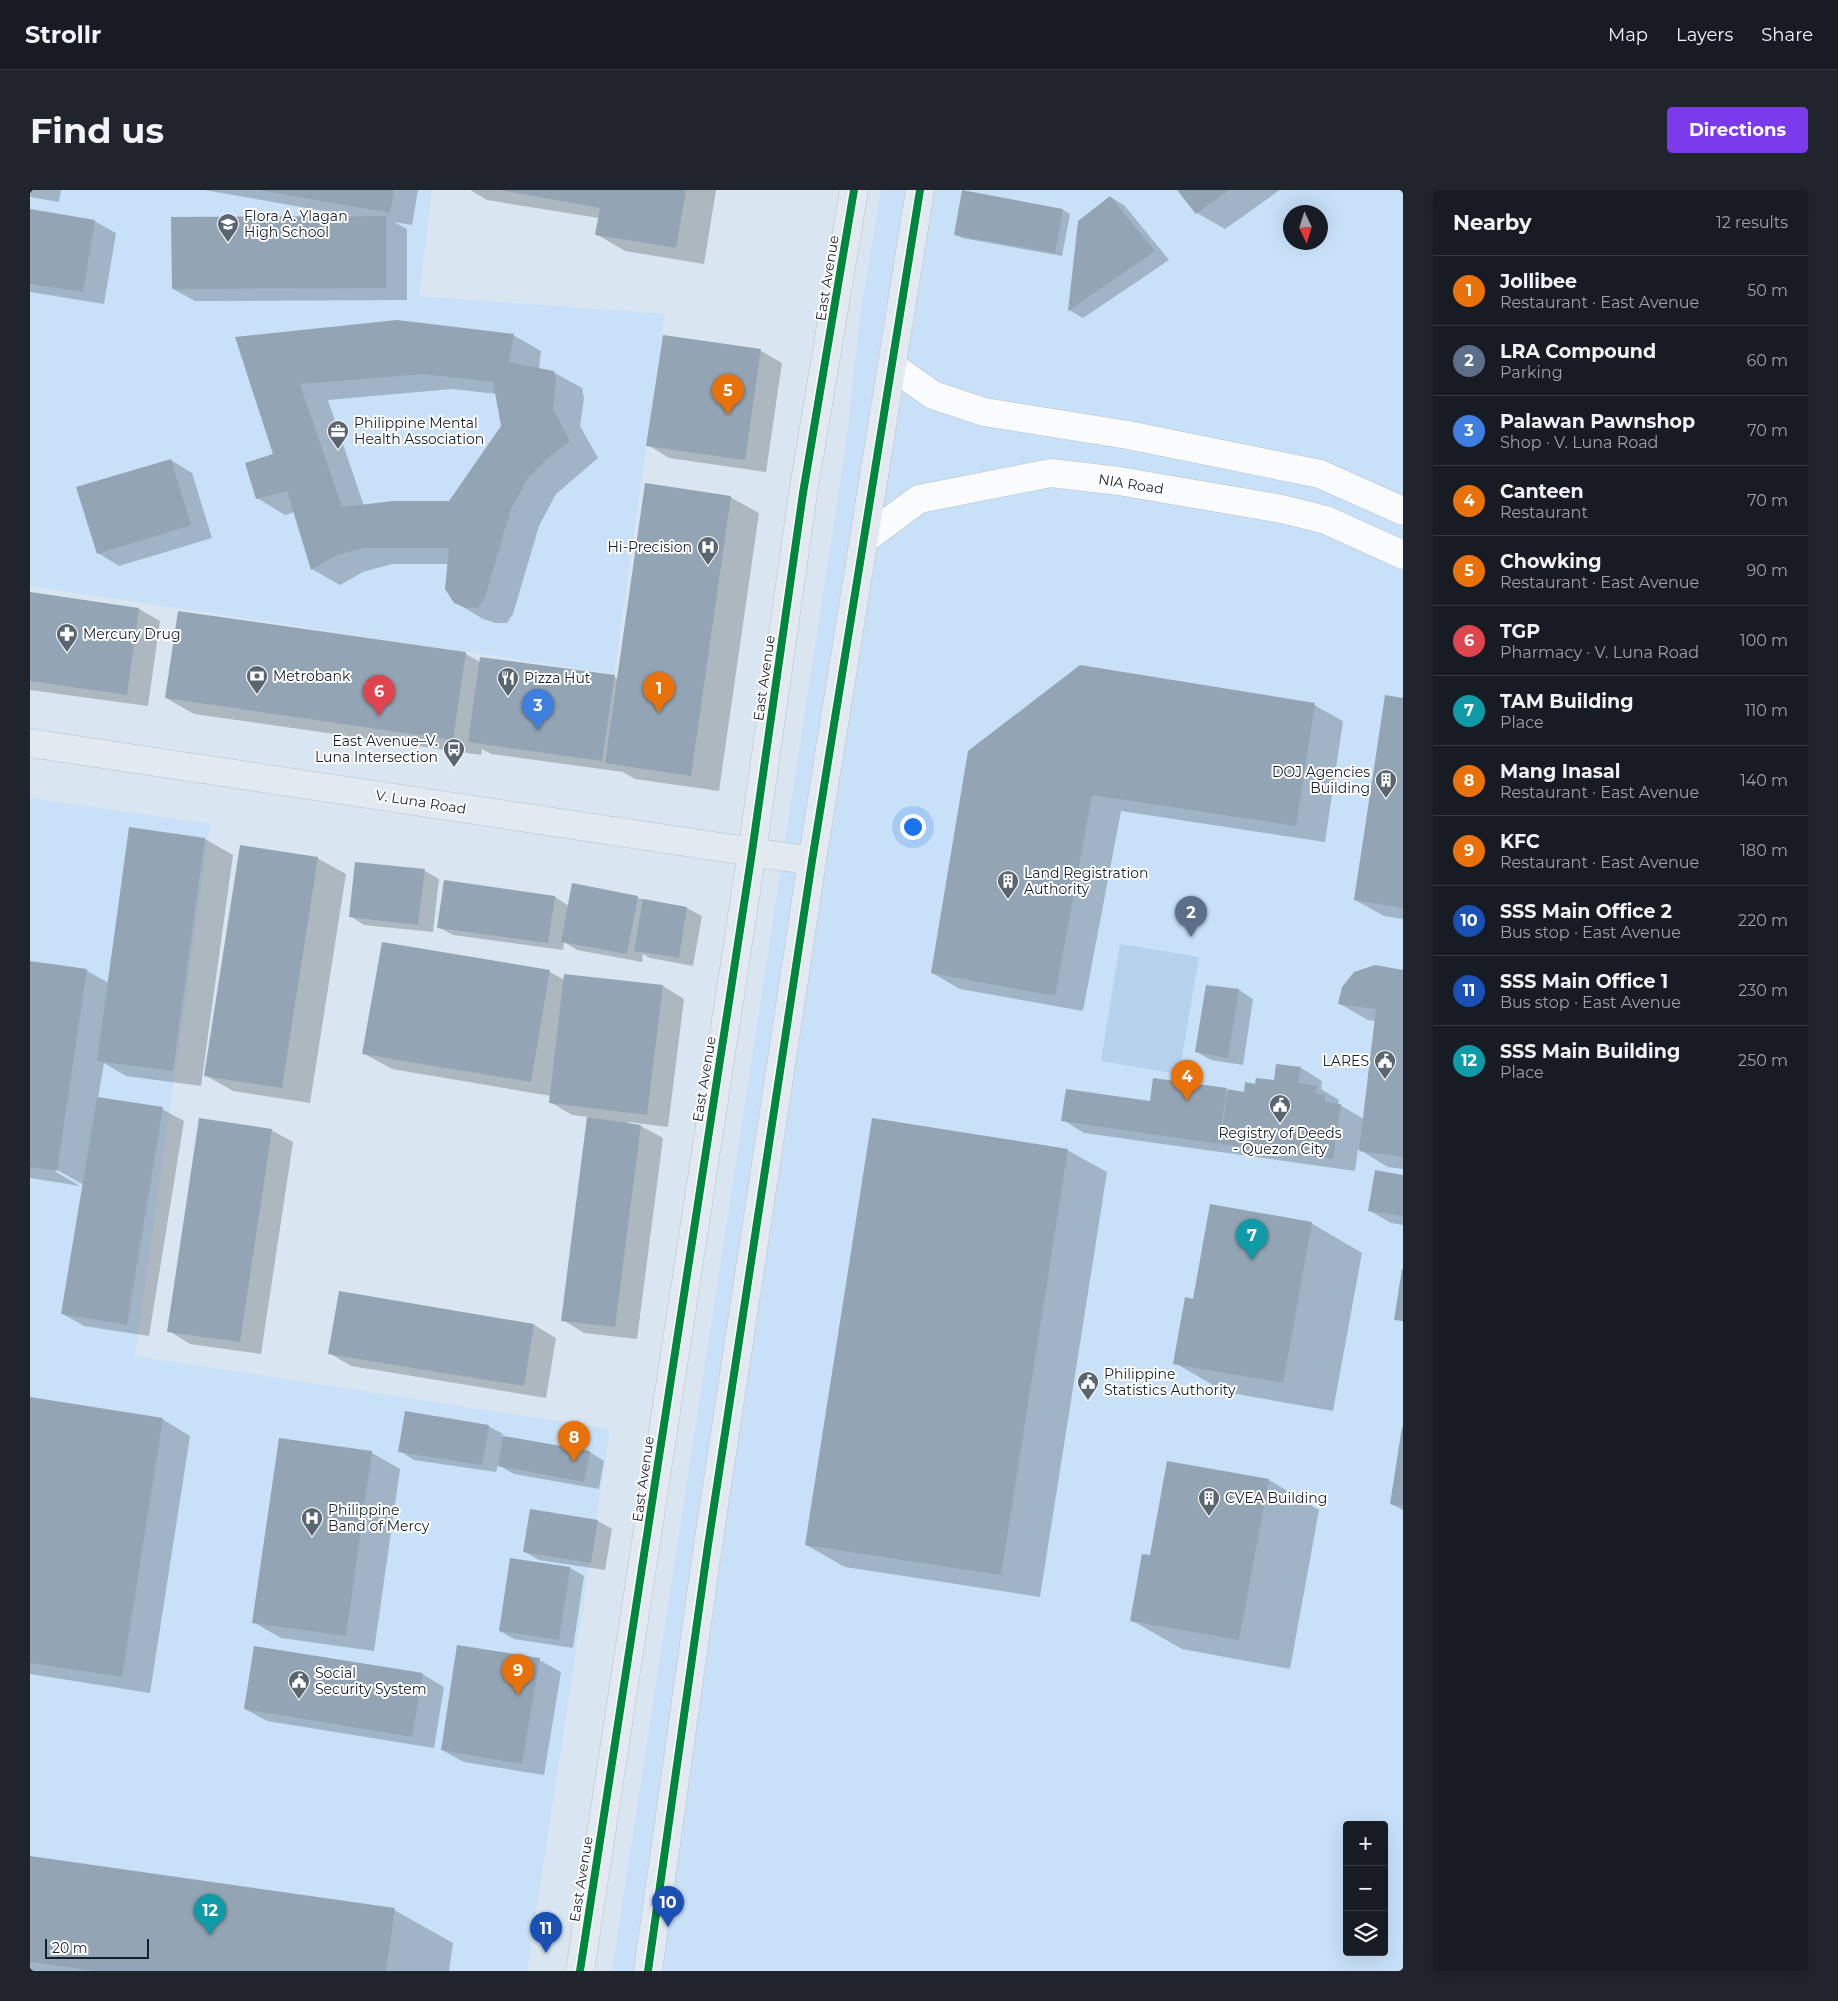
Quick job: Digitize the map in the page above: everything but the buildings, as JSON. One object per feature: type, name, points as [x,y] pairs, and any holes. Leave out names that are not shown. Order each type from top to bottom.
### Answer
[{"type":"main road","name":"East Avenue","points":[[580,1971],[752,852],[802,503],[854,190]]},
{"type":"main road","points":[[648,1971],[708,1545],[812,861],[920,190]]},
{"type":"main road","name":"V. Luna Road","points":[[30,743],[812,861]]},
{"type":"street","points":[[893,367],[933,395],[984,412],[1128,434],[1311,472],[1403,510]]},
{"type":"street","name":"NIA Road","points":[[865,539],[919,499],[1051,473],[1119,481],[1282,509],[1326,520],[1403,555]]},
{"type":"shaded area","name":"Philippine Mental Health Association","points":[[30,190],[432,190],[419,296],[665,314],[614,674],[30,586]]},
{"type":"shaded area","points":[[881,190],[1403,190],[1403,1971],[612,1971],[846,444],[860,317]]},
{"type":"shaded area","name":"Social Security System","points":[[30,798],[210,824],[135,1356],[610,1429],[527,1971],[30,1971]]},
{"type":"shaded area","points":[[1120,944],[1199,957],[1179,1074],[1101,1061]]},
{"type":"cycle path","points":[[580,1971],[752,852],[803,493],[854,190]]},
{"type":"cycle path","points":[[648,1971],[708,1545],[812,861],[920,190]]},
{"type":"place","name":"Flora A. Ylagan High School","points":[[228,243]]},
{"type":"place","name":"Chowking","points":[[728,415]]},
{"type":"place","name":"Philippine Mental Health Association","points":[[338,450]]},
{"type":"place","name":"Hi-Precision","points":[[708,566]]},
{"type":"place","name":"Mercury Drug","points":[[67,653]]},
{"type":"place","name":"Metrobank","points":[[257,695]]},
{"type":"place","name":"Pizza Hut","points":[[508,697]]},
{"type":"place","name":"Jollibee","points":[[659,713]]},
{"type":"place","name":"TGP","points":[[379,716]]},
{"type":"place","name":"Palawan Pawnshop","points":[[538,730]]},
{"type":"place","name":"East Avenue–V. Luna Intersection","points":[[454,768]]},
{"type":"place","name":"DOJ Agencies Building","points":[[1386,799]]},
{"type":"place","name":"Land Registration Authority","points":[[1008,900]]},
{"type":"place","name":"LRA Compound","points":[[1191,937]]},
{"type":"place","name":"LARES","points":[[1385,1080]]},
{"type":"place","name":"Canteen","points":[[1187,1101]]},
{"type":"place","name":"Registry of Deeds - Quezon City","points":[[1280,1124]]},
{"type":"place","name":"TAM Building","points":[[1252,1260]]},
{"type":"place","name":"Philippine Statistics Authority","points":[[1088,1401]]},
{"type":"place","name":"Mang Inasal","points":[[574,1462]]},
{"type":"place","name":"CVEA Building","points":[[1209,1517]]},
{"type":"place","name":"Philippine Band of Mercy","points":[[312,1537]]},
{"type":"place","name":"KFC","points":[[518,1695]]},
{"type":"place","name":"Social Security System","points":[[299,1700]]},
{"type":"place","name":"SSS Main Office 2","points":[[668,1927]]},
{"type":"place","name":"SSS Main Building","points":[[210,1935]]},
{"type":"place","name":"SSS Main Office 1","points":[[546,1953]]}]
